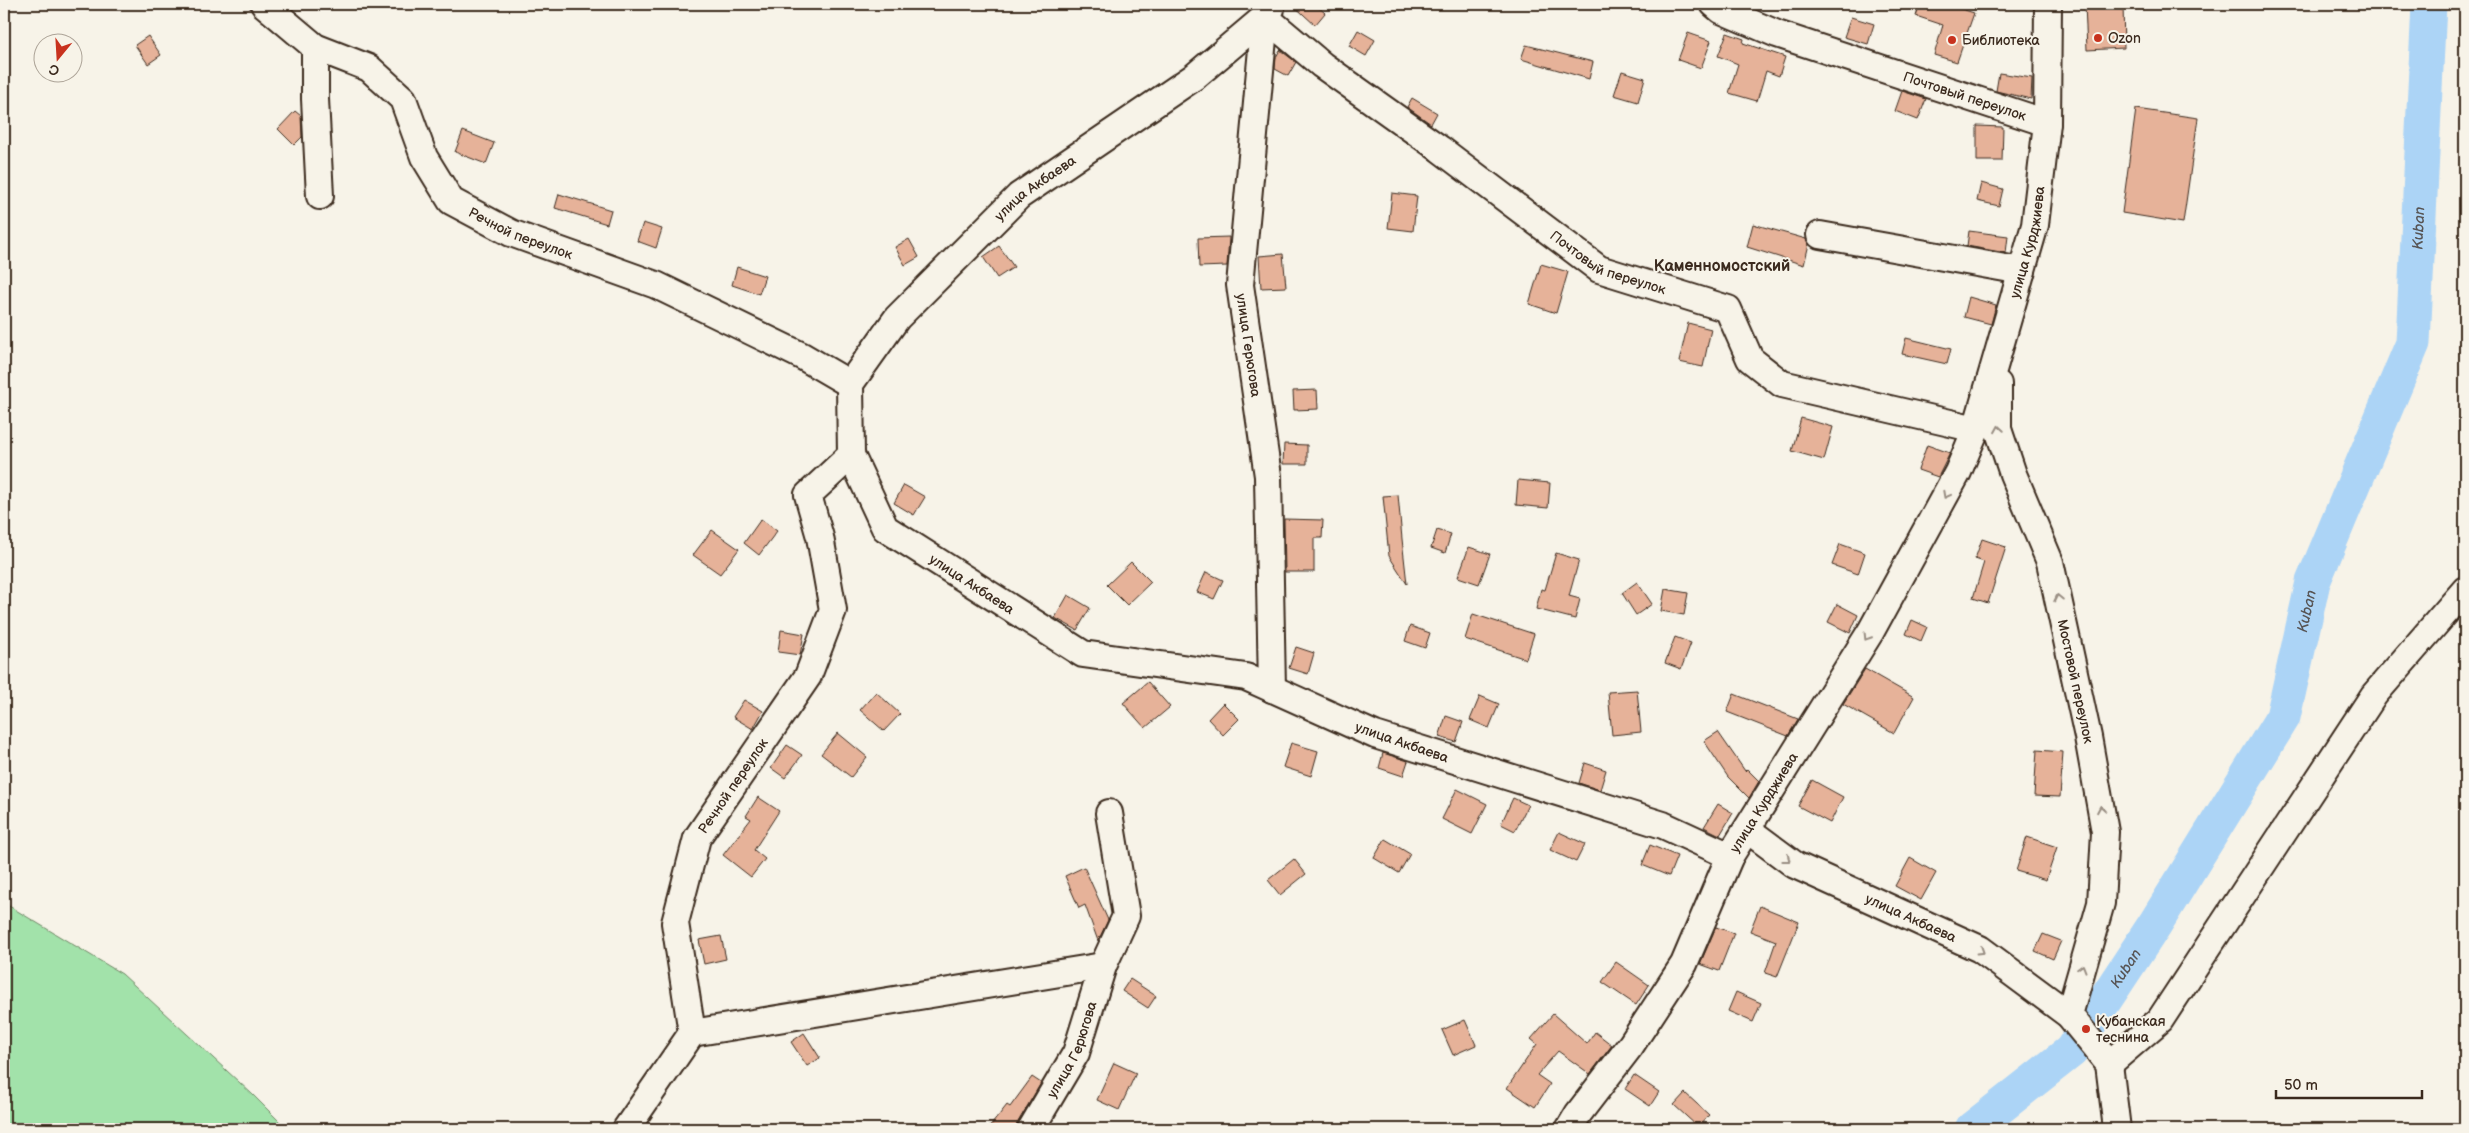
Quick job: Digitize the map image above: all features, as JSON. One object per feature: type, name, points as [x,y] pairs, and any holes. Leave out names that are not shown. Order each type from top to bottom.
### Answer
[{"type":"street","name":"Речной переулок","points":[[264,4],[315,47],[369,68],[403,98],[424,157],[451,201],[511,233],[656,285],[802,356],[850,384]]},
{"type":"street","name":"Почтовый переулок","points":[[1714,4],[1720,10],[1777,34],[2047,123]]},
{"type":"street","name":"улица Курджиева","points":[[1958,472],[1976,429],[2035,225],[2047,123],[2048,4]]},
{"type":"street","name":"Почтовый переулок","points":[[1270,10],[1322,65],[1440,149],[1599,269],[1728,309],[1750,360],[1782,384],[1976,429]]},
{"type":"street","name":"улица Акбаева","points":[[1270,10],[1194,77],[1019,196],[897,318],[850,384],[851,455],[885,528],[1083,654],[1246,678],[1374,735],[1663,824],[1730,856]]},
{"type":"street","name":"улица Герюгова","points":[[1270,10],[1240,285],[1268,476],[1272,689]]},
{"type":"street","points":[[315,47],[315,100],[320,196]]},
{"type":"street","points":[[1820,235],[2022,271]]},
{"type":"street","name":"Мостовой переулок","points":[[1999,352],[1998,429],[2013,474],[2050,562],[2088,737],[2105,832],[2101,904],[2068,1015]]},
{"type":"street","name":"Речной переулок","points":[[692,1033],[675,923],[697,838],[808,676],[833,610],[820,537],[808,495],[851,455]]},
{"type":"street","name":"улица Курджиева","points":[[1569,1129],[1578,1114],[1630,1045],[1684,964],[1730,856],[1871,631],[1967,457],[1991,458],[2013,474]]},
{"type":"street","points":[[2117,1129],[2109,1064],[2160,1020],[2374,695],[2465,590]]},
{"type":"street","name":"улица Герюгова","points":[[1031,1129],[1076,1053],[1102,966],[1126,916],[1109,812]]},
{"type":"street","name":"улица Акбаева","points":[[1748,830],[1795,865],[1980,949],[2068,1015],[2109,1064]]},
{"type":"street","points":[[626,1129],[692,1033],[1102,966]]},
{"type":"green space","points":[[4,903],[122,974],[252,1094],[287,1129],[4,1129]]},
{"type":"building","points":[[1292,4],[1315,4],[1325,13],[1315,25]]},
{"type":"building","name":"Библиотека","points":[[1920,4],[1946,4],[1974,13],[1957,62],[1934,55],[1943,25],[1916,16]]},
{"type":"building","points":[[2085,4],[2123,4],[2124,48],[2087,50]]},
{"type":"building","points":[[1851,17],[1874,24],[1868,44],[1844,37]]},
{"type":"building","points":[[1358,30],[1375,40],[1366,56],[1349,46]]},
{"type":"building","points":[[1688,33],[1711,41],[1701,68],[1678,60]]},
{"type":"building","points":[[1727,33],[1744,39],[1743,43],[1785,57],[1779,76],[1766,71],[1757,101],[1729,93],[1738,64],[1718,56]]},
{"type":"building","points":[[148,36],[161,55],[148,64],[135,45]]},
{"type":"building","points":[[1526,45],[1593,62],[1589,79],[1521,59]]},
{"type":"building","points":[[1280,50],[1296,62],[1288,76],[1275,69],[1276,57]]},
{"type":"building","points":[[1622,71],[1645,78],[1638,102],[1614,95]]},
{"type":"building","points":[[1999,73],[2032,78],[2031,99],[1996,91]]},
{"type":"building","points":[[1902,91],[1926,99],[1918,120],[1895,111]]},
{"type":"building","points":[[1412,98],[1437,113],[1431,124],[1407,107]]},
{"type":"building","points":[[2136,109],[2198,118],[2183,223],[2122,213]]},
{"type":"building","points":[[295,111],[301,116],[302,137],[294,145],[278,129]]},
{"type":"building","points":[[1977,126],[2003,127],[2002,161],[1977,161]]},
{"type":"building","points":[[463,131],[494,143],[486,164],[455,152]]},
{"type":"building","points":[[1981,183],[2003,189],[1999,206],[1977,201]]},
{"type":"building","points":[[1392,193],[1417,196],[1413,231],[1388,228]]},
{"type":"building","points":[[559,194],[611,210],[607,224],[555,208]]},
{"type":"building","points":[[643,223],[662,229],[656,248],[637,241]]},
{"type":"building","points":[[1753,224],[1806,239],[1809,244],[1804,265],[1747,247]]},
{"type":"building","points":[[1969,231],[2008,236],[2006,253],[1967,246]]},
{"type":"building","points":[[1229,237],[1227,266],[1199,267],[1198,238]]},
{"type":"building","points":[[909,239],[919,257],[905,265],[895,247]]},
{"type":"building","points":[[999,246],[1014,267],[997,278],[983,257]]},
{"type":"building","points":[[1283,254],[1286,287],[1261,288],[1259,256]]},
{"type":"building","points":[[1541,264],[1568,272],[1556,313],[1529,304]]},
{"type":"building","points":[[737,267],[765,276],[759,294],[732,285]]},
{"type":"building","points":[[1969,297],[1996,305],[1991,324],[1964,317]]},
{"type":"building","points":[[1688,323],[1711,329],[1703,367],[1679,362]]},
{"type":"building","points":[[1906,338],[1951,349],[1947,364],[1902,354]]},
{"type":"building","points":[[1317,390],[1318,409],[1294,410],[1293,391]]},
{"type":"building","points":[[1801,418],[1833,427],[1824,460],[1792,451]]},
{"type":"building","points":[[1284,444],[1307,445],[1307,464],[1283,464]]},
{"type":"building","points":[[1927,445],[1950,453],[1938,477],[1918,470]]},
{"type":"building","points":[[1518,480],[1550,483],[1548,508],[1516,505]]},
{"type":"building","points":[[904,485],[925,497],[914,515],[894,503]]},
{"type":"building","points":[[1398,495],[1407,584],[1389,556],[1383,496]]},
{"type":"building","points":[[761,519],[777,531],[759,555],[744,543]]},
{"type":"building","points":[[1284,519],[1323,520],[1322,538],[1314,538],[1314,572],[1285,572]]},
{"type":"building","points":[[712,530],[739,549],[720,574],[693,555]]},
{"type":"building","points":[[1437,530],[1451,534],[1445,553],[1431,548]]},
{"type":"building","points":[[1982,539],[2006,547],[1988,603],[1973,598],[1984,562],[1975,559]]},
{"type":"building","points":[[1840,544],[1865,553],[1858,574],[1832,565]]},
{"type":"building","points":[[1469,547],[1490,554],[1479,584],[1458,577]]},
{"type":"building","points":[[1556,553],[1579,560],[1569,596],[1580,599],[1575,619],[1536,609],[1541,589],[1545,590]]},
{"type":"building","points":[[1131,562],[1151,582],[1127,605],[1107,585]]},
{"type":"building","points":[[1206,572],[1223,580],[1214,599],[1197,592]]},
{"type":"building","points":[[1637,582],[1652,604],[1636,615],[1622,593]]},
{"type":"building","points":[[1665,589],[1688,593],[1684,615],[1661,611]]},
{"type":"building","points":[[1068,595],[1090,608],[1077,630],[1055,618]]},
{"type":"building","points":[[1837,604],[1858,615],[1850,633],[1828,622]]},
{"type":"building","points":[[1473,614],[1534,634],[1526,659],[1465,639]]},
{"type":"building","points":[[1912,620],[1927,627],[1921,641],[1906,634]]},
{"type":"building","points":[[1410,626],[1430,633],[1425,648],[1405,641]]},
{"type":"building","points":[[781,630],[804,634],[800,655],[778,652]]},
{"type":"building","points":[[1675,637],[1691,643],[1681,669],[1665,663]]},
{"type":"building","points":[[1296,647],[1314,653],[1308,674],[1289,668]]},
{"type":"building","points":[[1865,669],[1914,697],[1894,733],[1843,704]]},
{"type":"building","points":[[1148,682],[1170,707],[1145,728],[1123,703]]},
{"type":"building","points":[[1637,690],[1641,732],[1612,735],[1608,692]]},
{"type":"building","points":[[876,692],[900,714],[884,731],[860,710]]},
{"type":"building","points":[[1734,694],[1798,719],[1788,736],[1727,712]]},
{"type":"building","points":[[1480,696],[1499,704],[1489,728],[1470,720]]},
{"type":"building","points":[[744,700],[763,711],[753,729],[733,717]]},
{"type":"building","points":[[1223,703],[1239,719],[1223,735],[1208,719]]},
{"type":"building","points":[[1446,716],[1463,722],[1456,742],[1439,737]]},
{"type":"building","points":[[1718,732],[1745,771],[1747,769],[1759,781],[1749,798],[1728,777],[1704,741]]},
{"type":"building","points":[[838,733],[867,757],[851,777],[821,754]]},
{"type":"building","points":[[1291,743],[1318,751],[1311,776],[1283,767]]},
{"type":"building","points":[[787,745],[802,755],[785,778],[771,768]]},
{"type":"building","points":[[2037,750],[2063,752],[2060,797],[2034,796]]},
{"type":"building","points":[[1383,753],[1408,761],[1403,776],[1379,768]]},
{"type":"building","points":[[1585,763],[1606,770],[1600,790],[1579,783]]},
{"type":"building","points":[[1812,780],[1843,797],[1830,823],[1798,806]]},
{"type":"building","points":[[1457,789],[1487,804],[1472,834],[1442,819]]},
{"type":"building","points":[[758,797],[779,811],[754,850],[765,859],[751,877],[723,855],[751,819],[746,816]]},
{"type":"building","points":[[1513,798],[1528,805],[1515,831],[1501,824]]},
{"type":"building","points":[[1718,804],[1733,813],[1720,835],[1704,827]]},
{"type":"building","points":[[1559,832],[1585,844],[1576,862],[1550,850]]},
{"type":"building","points":[[2027,837],[2057,847],[2046,880],[2016,871]]},
{"type":"building","points":[[1385,839],[1410,854],[1399,873],[1374,858]]},
{"type":"building","points":[[1650,845],[1677,856],[1669,876],[1642,865]]},
{"type":"building","points":[[1910,858],[1936,873],[1921,900],[1895,886]]},
{"type":"building","points":[[1294,859],[1306,874],[1280,895],[1268,880]]},
{"type":"building","points":[[1084,867],[1108,920],[1098,941],[1085,905],[1079,908],[1065,876]]},
{"type":"building","points":[[1760,906],[1799,922],[1777,977],[1765,973],[1776,941],[1750,931]]},
{"type":"building","points":[[1716,927],[1734,933],[1719,971],[1700,964]]},
{"type":"building","points":[[2043,934],[2061,941],[2053,959],[2035,951]]},
{"type":"building","points":[[721,936],[726,959],[704,964],[699,940]]},
{"type":"building","points":[[1616,962],[1649,985],[1636,1005],[1602,982]]},
{"type":"building","points":[[1130,979],[1156,996],[1148,1008],[1122,991]]},
{"type":"building","points":[[1736,992],[1761,1003],[1753,1022],[1728,1011]]},
{"type":"building","points":[[1553,1014],[1587,1044],[1595,1032],[1612,1045],[1590,1074],[1558,1051],[1537,1075],[1550,1084],[1535,1107],[1507,1088],[1537,1044],[1531,1039]]},
{"type":"building","points":[[1465,1020],[1476,1045],[1453,1055],[1442,1030]]},
{"type":"building","points":[[804,1033],[820,1058],[807,1066],[791,1042]]},
{"type":"building","points":[[1114,1063],[1136,1073],[1119,1110],[1097,1100]]},
{"type":"building","points":[[1634,1075],[1659,1092],[1650,1106],[1625,1089]]},
{"type":"building","points":[[1032,1077],[1041,1083],[1014,1129],[988,1129],[1007,1105],[1010,1107]]},
{"type":"building","points":[[1685,1093],[1709,1115],[1698,1127],[1674,1105]]},
{"type":"waterway","name":"Kuban","points":[[1972,1129],[2071,1051],[2155,924],[2283,717],[2313,582],[2413,343],[2429,4]]},
{"type":"place","name":"Ozon","points":[[2098,38]]},
{"type":"place","name":"Библиотека","points":[[1952,40]]},
{"type":"place","name":"Кубанская теснина","points":[[2086,1029]]},
{"type":"district","name":"Каменномостский","points":[[1722,265]]}]
